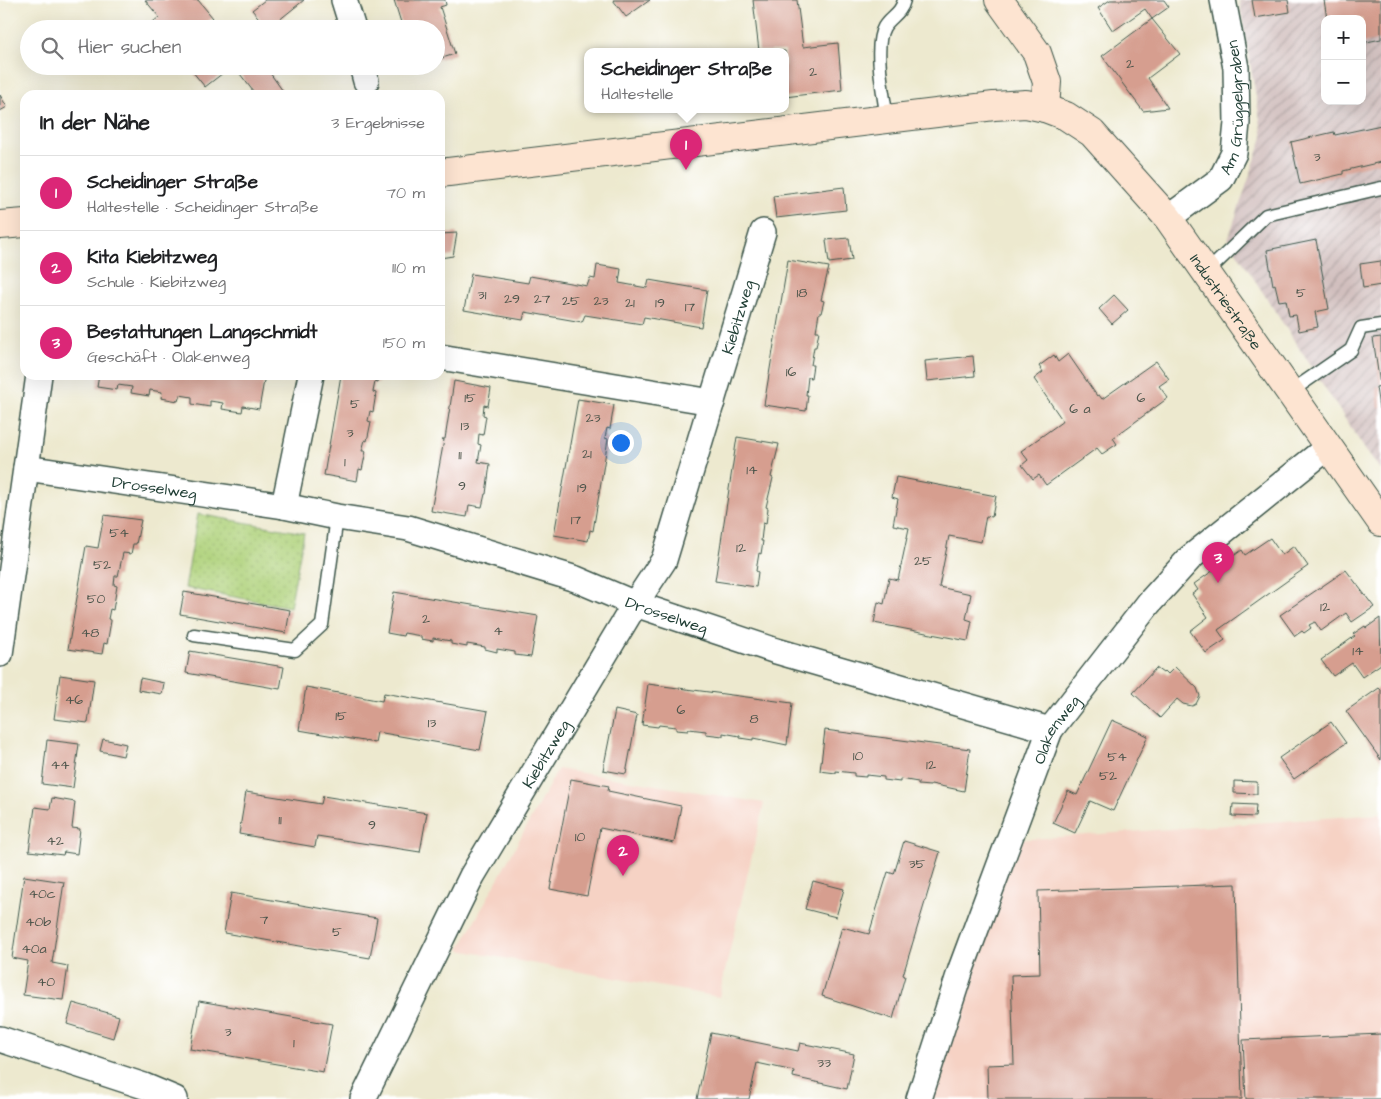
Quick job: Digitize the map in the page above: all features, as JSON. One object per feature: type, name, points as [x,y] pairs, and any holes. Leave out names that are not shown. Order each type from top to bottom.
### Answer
[{"type":"main road","points":[[1000,0],[1037,53],[1047,82],[1045,108]]},
{"type":"main road","name":"Industriestraße","points":[[445,172],[994,106],[1026,104],[1045,108],[1066,116],[1092,133],[1168,218],[1381,522]]},
{"type":"main road","points":[[0,225],[20,223]]},
{"type":"street","points":[[344,0],[350,20]]},
{"type":"street","name":"Am Grüggelgraben","points":[[1168,218],[1221,179],[1234,153],[1237,123],[1236,68],[1224,0]]},
{"type":"street","name":"Kiebitzweg","points":[[363,1099],[472,876],[635,604],[664,560],[763,232]]},
{"type":"street","points":[[445,358],[712,402]]},
{"type":"street","points":[[0,654],[5,575],[26,468],[38,380]]},
{"type":"street","points":[[284,506],[311,380]]},
{"type":"street","name":"Olakenweg","points":[[919,1099],[961,969],[1050,730],[1149,603],[1190,558],[1328,447]]},
{"type":"street","name":"Drosselweg","points":[[26,468],[284,506],[337,517],[408,528],[576,579],[635,604],[773,650],[1050,730]]},
{"type":"street","points":[[0,1040],[144,1086],[175,1099]]},
{"type":"lane","points":[[887,119],[879,50],[884,28],[902,8],[904,0]]},
{"type":"lane","points":[[1206,272],[1266,215],[1381,188]]},
{"type":"lane","points":[[1290,392],[1351,350],[1361,328],[1381,325]]},
{"type":"lane","points":[[194,635],[295,650],[322,625],[337,517]]},
{"type":"shaded area","points":[[1239,0],[1381,0],[1381,470],[1366,451],[1228,239],[1263,137]]},
{"type":"shaded area","points":[[558,769],[764,803],[719,997],[459,950]]},
{"type":"shaded area","points":[[1381,814],[1381,1099],[931,1099],[1017,840]]},
{"type":"green space","points":[[198,514],[304,533],[290,607],[185,588]]},
{"type":"building","points":[[145,0],[198,0],[213,18],[210,20],[155,20],[159,17]]},
{"type":"building","points":[[265,0],[304,0],[279,20],[260,20],[252,10]]},
{"type":"building","points":[[394,0],[445,0],[446,5],[440,7],[444,20],[400,20]]},
{"type":"building","points":[[613,0],[650,0],[626,17]]},
{"type":"building","points":[[753,0],[797,0],[803,47],[838,43],[842,90],[789,97],[789,48],[759,48]]},
{"type":"building","points":[[1110,0],[1164,0],[1169,7],[1152,19],[1145,9],[1113,31],[1098,8]]},
{"type":"building","points":[[1252,0],[1288,0],[1290,12],[1255,18]]},
{"type":"building","points":[[1324,0],[1381,0],[1381,39],[1366,42],[1366,15],[1326,15]]},
{"type":"building","points":[[1152,19],[1180,54],[1148,78],[1168,108],[1143,111],[1102,56]]},
{"type":"building","points":[[445,23],[455,54],[445,57]]},
{"type":"building","points":[[195,75],[220,75],[205,87]]},
{"type":"building","points":[[241,75],[271,75],[282,90],[252,90]]},
{"type":"building","points":[[0,95],[7,107],[0,111]]},
{"type":"building","points":[[1381,125],[1381,162],[1343,171],[1343,174],[1300,184],[1291,142],[1334,132],[1335,135]]},
{"type":"building","points":[[844,187],[846,210],[776,218],[773,196]]},
{"type":"building","points":[[457,233],[453,256],[445,257],[445,234]]},
{"type":"building","points":[[849,238],[852,260],[829,263],[826,240]]},
{"type":"building","points":[[1316,240],[1329,309],[1315,312],[1318,327],[1299,331],[1296,315],[1289,316],[1286,300],[1279,301],[1275,284],[1273,285],[1267,250]]},
{"type":"building","points":[[788,260],[829,267],[821,300],[824,301],[821,313],[819,313],[816,331],[819,331],[816,347],[814,347],[811,378],[808,377],[806,411],[764,405]]},
{"type":"building","points":[[1381,261],[1381,285],[1363,288],[1360,264]]},
{"type":"building","points":[[597,265],[621,269],[619,283],[647,288],[649,280],[707,290],[701,327],[644,317],[642,324],[585,315],[582,322],[525,312],[523,320],[464,310],[471,274],[528,283],[530,276],[587,286],[590,278],[595,279]]},
{"type":"building","points":[[1114,295],[1128,310],[1112,324],[1099,309]]},
{"type":"building","points":[[1381,337],[1381,385],[1380,385],[1373,338]]},
{"type":"building","points":[[1068,354],[1097,396],[1099,395],[1102,399],[1156,361],[1169,379],[1159,386],[1168,398],[1113,438],[1117,444],[1102,454],[1097,448],[1046,485],[1039,475],[1033,479],[1022,465],[1028,460],[1021,451],[1063,421],[1034,379],[1043,372],[1039,366],[1054,355],[1058,362]]},
{"type":"building","points":[[973,356],[975,376],[927,381],[925,361]]},
{"type":"building","points":[[98,380],[264,380],[259,409],[243,406],[242,412],[222,409],[223,403],[210,401],[210,407],[192,404],[192,397],[180,395],[178,401],[161,398],[162,392],[150,390],[149,396],[131,393],[132,387],[118,385],[117,390],[97,387]]},
{"type":"building","points":[[340,380],[378,380],[378,383],[375,382],[373,392],[376,393],[373,412],[370,411],[368,421],[371,422],[367,441],[365,440],[362,451],[366,451],[362,470],[359,469],[357,481],[324,475]]},
{"type":"building","points":[[454,381],[491,388],[488,406],[484,405],[483,415],[486,416],[483,435],[479,434],[478,444],[481,445],[478,462],[490,464],[486,494],[482,507],[469,505],[467,517],[431,511],[444,440],[442,439],[445,439]]},
{"type":"building","points":[[1381,386],[1381,408],[1379,408],[1376,387]]},
{"type":"building","points":[[578,399],[614,405],[610,429],[607,428],[605,438],[608,439],[593,531],[590,530],[588,541],[554,535]]},
{"type":"building","points":[[737,437],[779,444],[766,507],[768,508],[766,524],[763,523],[761,541],[763,541],[756,571],[758,572],[756,587],[715,581]]},
{"type":"building","points":[[896,477],[996,496],[992,517],[986,516],[981,542],[949,536],[939,587],[971,594],[966,619],[972,621],[968,641],[874,623],[878,602],[884,604],[889,578],[898,580],[909,528],[893,525],[898,499],[892,497]]},
{"type":"building","points":[[104,515],[141,520],[136,544],[133,544],[131,554],[123,553],[118,576],[115,576],[114,585],[117,586],[113,610],[110,609],[108,619],[111,621],[107,644],[104,643],[102,654],[68,649],[86,546],[98,548]]},
{"type":"building","points":[[1270,538],[1282,555],[1294,546],[1308,566],[1218,630],[1225,640],[1206,653],[1190,631],[1208,617],[1192,594],[1198,590],[1194,584],[1242,550],[1245,555]]},
{"type":"building","points":[[1346,570],[1374,607],[1352,622],[1346,613],[1321,631],[1315,622],[1309,625],[1311,628],[1304,633],[1302,631],[1295,636],[1280,615]]},
{"type":"building","points":[[184,592],[290,610],[286,633],[180,614]]},
{"type":"building","points":[[394,592],[538,616],[531,657],[515,655],[515,652],[497,649],[497,652],[485,649],[485,647],[467,644],[467,647],[451,644],[451,641],[433,638],[433,641],[421,639],[421,636],[404,633],[403,636],[387,633]]},
{"type":"building","points":[[1380,618],[1381,664],[1362,677],[1352,663],[1333,676],[1321,660],[1355,636],[1353,634]]},
{"type":"building","points":[[190,651],[284,667],[280,689],[186,673]]},
{"type":"building","points":[[1175,667],[1197,688],[1200,696],[1196,704],[1192,706],[1183,704],[1177,699],[1160,718],[1133,693],[1156,668],[1168,674]]},
{"type":"building","points":[[60,675],[94,680],[88,723],[54,719]]},
{"type":"building","points":[[140,678],[164,683],[162,694],[138,690]]},
{"type":"building","points":[[648,684],[792,703],[787,745],[753,738],[753,740],[740,738],[740,736],[723,733],[723,736],[706,734],[706,731],[676,730],[676,727],[642,725]]},
{"type":"building","points":[[306,687],[382,701],[384,693],[488,711],[480,750],[377,732],[375,743],[299,730]]},
{"type":"building","points":[[1379,688],[1381,690],[1381,760],[1346,711]]},
{"type":"building","points":[[615,710],[637,715],[626,774],[603,770]]},
{"type":"building","points":[[1112,720],[1148,736],[1113,811],[1090,801],[1075,833],[1053,823],[1068,791],[1077,795]]},
{"type":"building","points":[[1331,722],[1346,743],[1294,779],[1279,758]]},
{"type":"building","points":[[825,730],[970,749],[964,791],[931,784],[930,786],[918,785],[918,782],[900,779],[900,782],[884,780],[884,777],[854,776],[854,773],[820,771]]},
{"type":"building","points":[[103,739],[126,744],[123,756],[100,751]]},
{"type":"building","points":[[47,740],[79,744],[73,788],[42,784]]},
{"type":"building","points":[[571,779],[609,786],[608,791],[681,806],[674,843],[600,828],[587,896],[550,889]]},
{"type":"building","points":[[1234,781],[1257,782],[1257,794],[1234,793]]},
{"type":"building","points":[[246,792],[321,804],[323,796],[427,813],[420,852],[317,836],[315,847],[239,834]]},
{"type":"building","points":[[52,798],[75,802],[72,828],[80,829],[77,854],[64,852],[63,855],[29,851],[35,807],[50,809]]},
{"type":"building","points":[[1233,804],[1256,805],[1255,817],[1232,816]]},
{"type":"building","points":[[904,841],[940,852],[903,975],[905,976],[893,1019],[822,996],[842,927],[869,934],[888,872],[894,874]]},
{"type":"building","points":[[24,876],[64,882],[52,963],[68,966],[63,1000],[23,995],[28,961],[12,958]]},
{"type":"building","points":[[813,881],[844,889],[836,917],[805,909]]},
{"type":"building","points":[[1236,884],[1242,1099],[988,1099],[987,1065],[1014,1064],[1011,975],[1040,974],[1038,891]]},
{"type":"building","points":[[231,893],[377,918],[370,958],[224,933]]},
{"type":"building","points":[[199,1001],[332,1024],[323,1072],[190,1049]]},
{"type":"building","points":[[73,1003],[119,1016],[113,1038],[67,1024]]},
{"type":"building","points":[[711,1033],[798,1051],[800,1043],[854,1054],[847,1089],[793,1077],[794,1071],[757,1063],[749,1099],[697,1099]]},
{"type":"building","points":[[1381,1034],[1381,1099],[1246,1099],[1243,1040]]},
{"type":"place","name":"Scheidinger Straße","points":[[686,170]]},
{"type":"place","name":"Bestattungen Langschmidt","points":[[1218,583]]},
{"type":"place","name":"Kita Kiebitzweg","points":[[623,876]]}]
